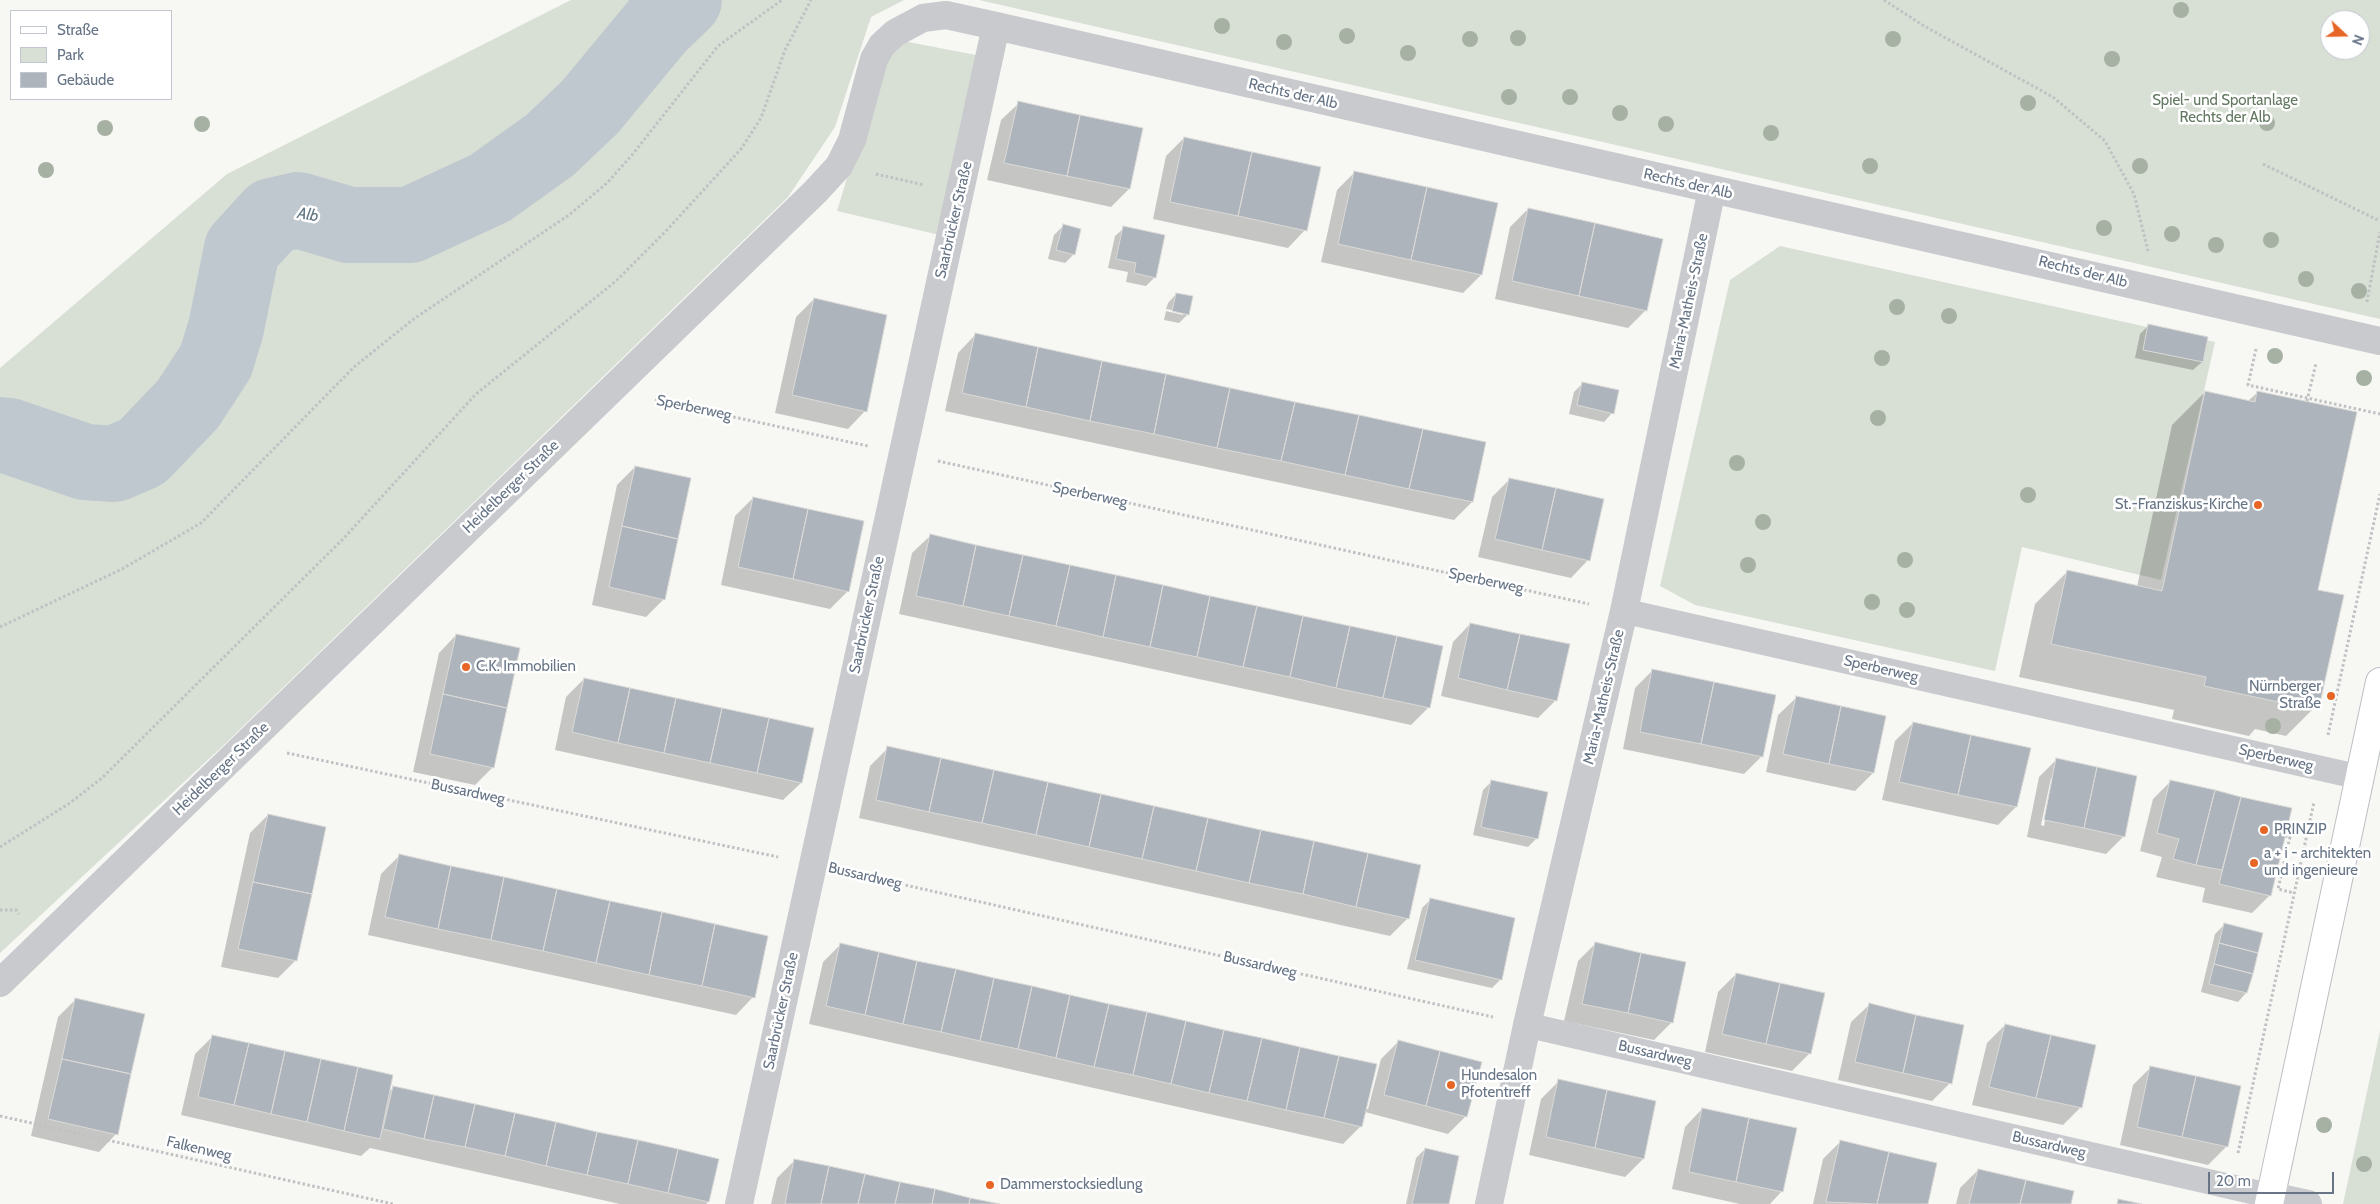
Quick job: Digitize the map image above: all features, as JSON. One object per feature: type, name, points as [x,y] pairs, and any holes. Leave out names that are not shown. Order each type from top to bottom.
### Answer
[{"type":"street","name":"Heidelberger Straße","points":[[0,983],[815,192],[839,166],[852,140],[874,59],[882,45],[895,32],[923,18],[946,15],[996,26]]},
{"type":"street","name":"Rechts der Alb","points":[[996,26],[2369,338]]},
{"type":"street","name":"Saarbrücker Straße","points":[[738,1204],[996,26]]},
{"type":"street","name":"Maria-Matheis-Straße","points":[[1489,1204],[1528,1025],[1624,611],[1712,189]]},
{"type":"street","points":[[2308,1204],[2270,1200],[2380,682]]},
{"type":"lane","name":"Sperberweg","points":[[1624,611],[2359,777]]},
{"type":"lane","name":"Bussardweg","points":[[1528,1025],[2230,1187],[2270,1200]]},
{"type":"path","points":[[0,627],[122,570],[201,523],[354,367],[414,318],[569,215],[607,183],[632,155],[718,46],[782,0]]},
{"type":"path","points":[[0,847],[70,804],[102,778],[343,539],[476,394],[616,281],[666,231],[741,149],[761,118],[785,50],[811,0]]},
{"type":"path","points":[[1884,0],[1924,26],[2053,96],[2105,141],[2134,194],[2149,256]]},
{"type":"path","points":[[2263,164],[2380,221]]},
{"type":"path","points":[[839,166],[960,192]]},
{"type":"path","points":[[2369,338],[2369,296],[2380,232]]},
{"type":"path","points":[[2263,314],[2248,385],[2307,400],[2380,414]]},
{"type":"path","points":[[2307,400],[2311,384]]},
{"type":"path","name":"Sperberweg","points":[[611,390],[1624,611]]},
{"type":"path","points":[[2230,1187],[2380,494]]},
{"type":"path","name":"Bussardweg","points":[[246,745],[813,864],[1528,1025]]},
{"type":"path","points":[[2294,893],[2278,890],[2287,836],[2293,824],[2308,828]]},
{"type":"path","name":"Falkenweg","points":[[0,1116],[393,1204]]},
{"type":"green space","points":[[571,0],[904,0],[871,17],[835,127],[788,197],[226,743],[0,953],[0,368],[227,174]]},
{"type":"green space","name":"Spiel- und Sportanlage Rechts der Alb","points":[[979,0],[2380,0],[2380,319]]},
{"type":"green space","points":[[903,41],[981,56],[940,235],[837,211],[881,66]]},
{"type":"green space","points":[[1780,246],[2215,342],[2161,580],[2022,547],[1995,671],[1695,605],[1660,586],[1730,280]]},
{"type":"green space","points":[[2380,1031],[2380,1204],[2343,1204]]},
{"type":"building","points":[[1018,101],[1080,115],[1067,176],[1004,163]]},
{"type":"building","points":[[1080,115],[1143,128],[1130,189],[1067,176]]},
{"type":"building","points":[[1184,137],[1252,152],[1238,216],[1170,202]]},
{"type":"building","points":[[1252,152],[1321,167],[1307,231],[1238,216]]},
{"type":"building","points":[[1354,171],[1427,187],[1411,260],[1338,244]]},
{"type":"building","points":[[1427,187],[1498,203],[1482,275],[1411,260]]},
{"type":"building","points":[[1528,208],[1595,223],[1579,296],[1512,281]]},
{"type":"building","points":[[1595,223],[1663,239],[1647,311],[1579,296]]},
{"type":"building","points":[[1063,224],[1081,229],[1075,255],[1056,250]]},
{"type":"building","points":[[1123,226],[1165,235],[1156,278],[1134,273],[1136,263],[1116,259]]},
{"type":"building","points":[[1176,293],[1193,296],[1189,315],[1172,311]]},
{"type":"building","points":[[814,298],[887,315],[867,412],[792,395]]},
{"type":"building","points":[[2148,324],[2208,337],[2203,362],[2143,350]]},
{"type":"building","points":[[975,333],[1038,347],[1026,407],[962,393]]},
{"type":"building","points":[[1038,347],[1102,361],[1090,421],[1026,407]]},
{"type":"building","points":[[1102,361],[1166,374],[1154,434],[1090,421]]},
{"type":"building","points":[[1166,374],[1230,388],[1217,448],[1154,434]]},
{"type":"building","points":[[1582,382],[1619,390],[1614,414],[1577,405]]},
{"type":"building","points":[[1230,388],[1295,402],[1281,461],[1217,448]]},
{"type":"building","name":"St.-Franziskus-Kirche","points":[[2205,391],[2255,402],[2257,391],[2357,412],[2318,590],[2344,595],[2320,703],[2284,695],[2283,703],[2204,686],[2206,677],[2051,644],[2067,570],[2162,591]]},
{"type":"building","points":[[1295,402],[1359,415],[1345,475],[1281,461]]},
{"type":"building","points":[[1359,415],[1423,429],[1409,489],[1345,475]]},
{"type":"building","points":[[1423,429],[1486,442],[1473,502],[1409,489]]},
{"type":"building","points":[[635,466],[691,478],[678,539],[622,526]]},
{"type":"building","points":[[1509,478],[1556,488],[1542,550],[1495,539]]},
{"type":"building","points":[[1556,488],[1604,499],[1590,561],[1542,550]]},
{"type":"building","points":[[753,497],[808,509],[793,579],[738,567]]},
{"type":"building","points":[[808,509],[864,521],[849,592],[793,579]]},
{"type":"building","points":[[622,526],[678,539],[665,600],[609,587]]},
{"type":"building","points":[[930,534],[976,545],[963,606],[916,596]]},
{"type":"building","points":[[976,545],[1023,555],[1009,616],[963,606]]},
{"type":"building","points":[[1023,555],[1070,565],[1056,626],[1009,616]]},
{"type":"building","points":[[1070,565],[1116,575],[1103,637],[1056,626]]},
{"type":"building","points":[[1116,575],[1163,585],[1150,647],[1103,637]]},
{"type":"building","points":[[1163,585],[1210,596],[1197,657],[1150,647]]},
{"type":"building","points":[[1210,596],[1257,606],[1243,667],[1197,657]]},
{"type":"building","points":[[1257,606],[1303,616],[1290,677],[1243,667]]},
{"type":"building","points":[[1303,616],[1350,626],[1336,688],[1290,677]]},
{"type":"building","points":[[1470,623],[1520,634],[1507,690],[1458,678]]},
{"type":"building","points":[[1350,626],[1397,636],[1383,698],[1336,688]]},
{"type":"building","points":[[456,634],[520,648],[507,708],[443,694]]},
{"type":"building","points":[[1520,634],[1570,644],[1557,701],[1507,690]]},
{"type":"building","points":[[1397,636],[1443,646],[1430,708],[1383,698]]},
{"type":"building","points":[[1652,669],[1714,682],[1701,744],[1640,732]]},
{"type":"building","points":[[584,678],[630,688],[618,743],[572,732]]},
{"type":"building","points":[[1714,682],[1776,695],[1763,757],[1701,744]]},
{"type":"building","points":[[630,688],[676,698],[664,753],[618,743]]},
{"type":"building","points":[[443,694],[507,708],[494,768],[430,754]]},
{"type":"building","points":[[1796,696],[1841,706],[1829,764],[1783,754]]},
{"type":"building","points":[[676,698],[722,708],[710,763],[664,753]]},
{"type":"building","points":[[1841,706],[1886,716],[1874,773],[1829,764]]},
{"type":"building","points":[[722,708],[769,718],[757,773],[710,763]]},
{"type":"building","points":[[769,718],[814,728],[802,783],[757,773]]},
{"type":"building","points":[[1913,722],[1971,735],[1958,795],[1899,782]]},
{"type":"building","points":[[1971,735],[2031,748],[2017,807],[1958,795]]},
{"type":"building","points":[[887,746],[941,758],[929,812],[876,800]]},
{"type":"building","points":[[941,758],[994,770],[982,823],[929,812]]},
{"type":"building","points":[[2056,758],[2097,767],[2084,828],[2044,820]]},
{"type":"building","points":[[2097,767],[2137,776],[2125,837],[2084,828]]},
{"type":"building","points":[[994,770],[1048,782],[1036,835],[982,823]]},
{"type":"building","points":[[1491,780],[1548,792],[1538,839],[1481,827]]},
{"type":"building","points":[[2170,780],[2215,790],[2196,865],[2173,859],[2179,839],[2157,833]]},
{"type":"building","points":[[1048,782],[1101,794],[1089,847],[1036,835]]},
{"type":"building","points":[[2215,790],[2241,797],[2222,870],[2196,865]]},
{"type":"building","points":[[1101,794],[1154,806],[1142,859],[1089,847]]},
{"type":"building","points":[[2241,797],[2292,808],[2271,896],[2219,884]]},
{"type":"building","points":[[1154,806],[1208,818],[1196,871],[1142,859]]},
{"type":"building","points":[[268,814],[326,827],[312,894],[253,882]]},
{"type":"building","points":[[1208,818],[1261,830],[1249,883],[1196,871]]},
{"type":"building","points":[[1261,830],[1314,841],[1303,894],[1249,883]]},
{"type":"building","points":[[1314,841],[1368,853],[1356,907],[1303,894]]},
{"type":"building","points":[[1368,853],[1421,865],[1409,919],[1356,907]]},
{"type":"building","points":[[399,854],[451,866],[438,929],[385,917]]},
{"type":"building","points":[[451,866],[504,877],[491,940],[438,929]]},
{"type":"building","points":[[504,877],[557,889],[543,951],[491,940]]},
{"type":"building","points":[[253,882],[312,894],[297,961],[238,949]]},
{"type":"building","points":[[557,889],[610,901],[596,963],[543,951]]},
{"type":"building","points":[[1430,898],[1515,918],[1502,980],[1415,960]]},
{"type":"building","points":[[610,901],[662,912],[649,975],[596,963]]},
{"type":"building","points":[[662,912],[715,924],[702,986],[649,975]]},
{"type":"building","points":[[2224,923],[2263,933],[2258,953],[2219,943]]},
{"type":"building","points":[[715,924],[768,936],[755,998],[702,986]]},
{"type":"building","points":[[1595,942],[1641,953],[1628,1013],[1582,1004]]},
{"type":"building","points":[[840,943],[879,952],[865,1015],[826,1006]]},
{"type":"building","points":[[2219,943],[2258,953],[2253,974],[2214,964]]},
{"type":"building","points":[[879,952],[917,961],[903,1024],[865,1015]]},
{"type":"building","points":[[1641,953],[1686,962],[1673,1023],[1628,1013]]},
{"type":"building","points":[[917,961],[956,969],[941,1032],[903,1024]]},
{"type":"building","points":[[2214,964],[2253,974],[2247,993],[2209,984]]},
{"type":"building","points":[[956,969],[994,978],[980,1041],[941,1032]]},
{"type":"building","points":[[1736,973],[1780,983],[1766,1044],[1722,1034]]},
{"type":"building","points":[[994,978],[1032,986],[1018,1049],[980,1041]]},
{"type":"building","points":[[1780,983],[1825,993],[1811,1054],[1766,1044]]},
{"type":"building","points":[[1032,986],[1070,995],[1056,1058],[1018,1049]]},
{"type":"building","points":[[1070,995],[1109,1004],[1094,1067],[1056,1058]]},
{"type":"building","points":[[75,998],[145,1014],[131,1074],[62,1059]]},
{"type":"building","points":[[1869,1003],[1916,1015],[1903,1073],[1855,1062]]},
{"type":"building","points":[[1109,1004],[1147,1012],[1133,1075],[1094,1067]]},
{"type":"building","points":[[1147,1012],[1186,1021],[1171,1084],[1133,1075]]},
{"type":"building","points":[[1916,1015],[1964,1025],[1952,1084],[1903,1073]]},
{"type":"building","points":[[1186,1021],[1224,1030],[1209,1093],[1171,1084]]},
{"type":"building","points":[[2005,1024],[2051,1035],[2036,1098],[1989,1087]]},
{"type":"building","points":[[1224,1030],[1262,1038],[1247,1101],[1209,1093]]},
{"type":"building","points":[[212,1035],[249,1043],[234,1105],[198,1097]]},
{"type":"building","points":[[2051,1035],[2096,1045],[2082,1108],[2036,1098]]},
{"type":"building","points":[[1262,1038],[1300,1047],[1286,1110],[1247,1101]]},
{"type":"building","points":[[1398,1040],[1440,1051],[1426,1106],[1384,1095]]},
{"type":"building","points":[[249,1043],[285,1051],[271,1114],[234,1105]]},
{"type":"building","points":[[1300,1047],[1339,1056],[1324,1118],[1286,1110]]},
{"type":"building","points":[[285,1051],[321,1059],[307,1122],[271,1114]]},
{"type":"building","points":[[1440,1051],[1482,1062],[1467,1117],[1426,1106]]},
{"type":"building","points":[[1339,1056],[1377,1064],[1362,1127],[1324,1118]]},
{"type":"building","points":[[62,1059],[131,1074],[118,1135],[48,1119]]},
{"type":"building","points":[[321,1059],[358,1067],[344,1131],[307,1122]]},
{"type":"building","points":[[2150,1066],[2196,1076],[2182,1137],[2137,1127]]},
{"type":"building","points":[[358,1067],[393,1075],[380,1139],[344,1131]]},
{"type":"building","points":[[2196,1076],[2241,1086],[2228,1147],[2182,1137]]},
{"type":"building","points":[[1558,1079],[1607,1090],[1595,1148],[1546,1137]]},
{"type":"building","points":[[393,1086],[434,1095],[424,1139],[383,1129]]},
{"type":"building","points":[[1607,1090],[1656,1101],[1644,1159],[1595,1148]]},
{"type":"building","points":[[434,1095],[475,1104],[465,1147],[424,1139]]},
{"type":"building","points":[[475,1104],[515,1113],[505,1156],[465,1147]]},
{"type":"building","points":[[1702,1108],[1749,1118],[1736,1182],[1689,1172]]},
{"type":"building","points":[[515,1113],[556,1122],[546,1166],[505,1156]]},
{"type":"building","points":[[1749,1118],[1797,1128],[1783,1192],[1736,1182]]},
{"type":"building","points":[[556,1122],[597,1132],[587,1175],[546,1166]]},
{"type":"building","points":[[597,1132],[638,1140],[628,1184],[587,1175]]},
{"type":"building","points":[[638,1140],[678,1149],[668,1193],[628,1184]]},
{"type":"building","points":[[1840,1140],[1889,1152],[1877,1204],[1826,1202]]},
{"type":"building","points":[[1425,1148],[1459,1156],[1449,1204],[1412,1204]]},
{"type":"building","points":[[678,1149],[719,1159],[709,1202],[668,1193]]},
{"type":"building","points":[[1889,1152],[1937,1163],[1928,1204],[1877,1204]]},
{"type":"building","points":[[794,1159],[829,1166],[821,1204],[785,1204]]},
{"type":"building","points":[[829,1166],[865,1174],[858,1204],[821,1204]]},
{"type":"building","points":[[1978,1169],[2026,1180],[2020,1204],[1969,1204]]},
{"type":"building","points":[[865,1174],[900,1182],[895,1204],[858,1204]]},
{"type":"building","points":[[2026,1180],[2074,1191],[2071,1204],[2020,1204]]},
{"type":"building","points":[[900,1182],[935,1189],[932,1204],[895,1204]]},
{"type":"building","points":[[935,1189],[970,1198],[969,1204],[932,1204]]},
{"type":"building","points":[[970,1198],[1000,1204],[969,1204]]},
{"type":"building","points":[[2118,1199],[2142,1204],[2117,1204]]},
{"type":"waterway","name":"Alb","points":[[0,435],[9,436],[85,462],[114,464],[142,452],[188,404],[216,361],[226,328],[242,249],[272,216],[298,210],[349,225],[410,225],[490,188],[550,145],[590,107],[658,25],[684,0]]},
{"type":"place","name":"St.-Franziskus-Kirche","points":[[2258,505]]},
{"type":"place","name":"C.K. Immobilien","points":[[466,667]]},
{"type":"place","name":"Nürnberger Straße","points":[[2331,696]]},
{"type":"place","name":"PRINZIP","points":[[2264,830]]},
{"type":"place","name":"a + i - architekten und ingenieure","points":[[2254,863]]},
{"type":"place","name":"Hundesalon Pfotentreff","points":[[1451,1085]]},
{"type":"place","name":"Dammerstocksiedlung","points":[[990,1185]]}]
